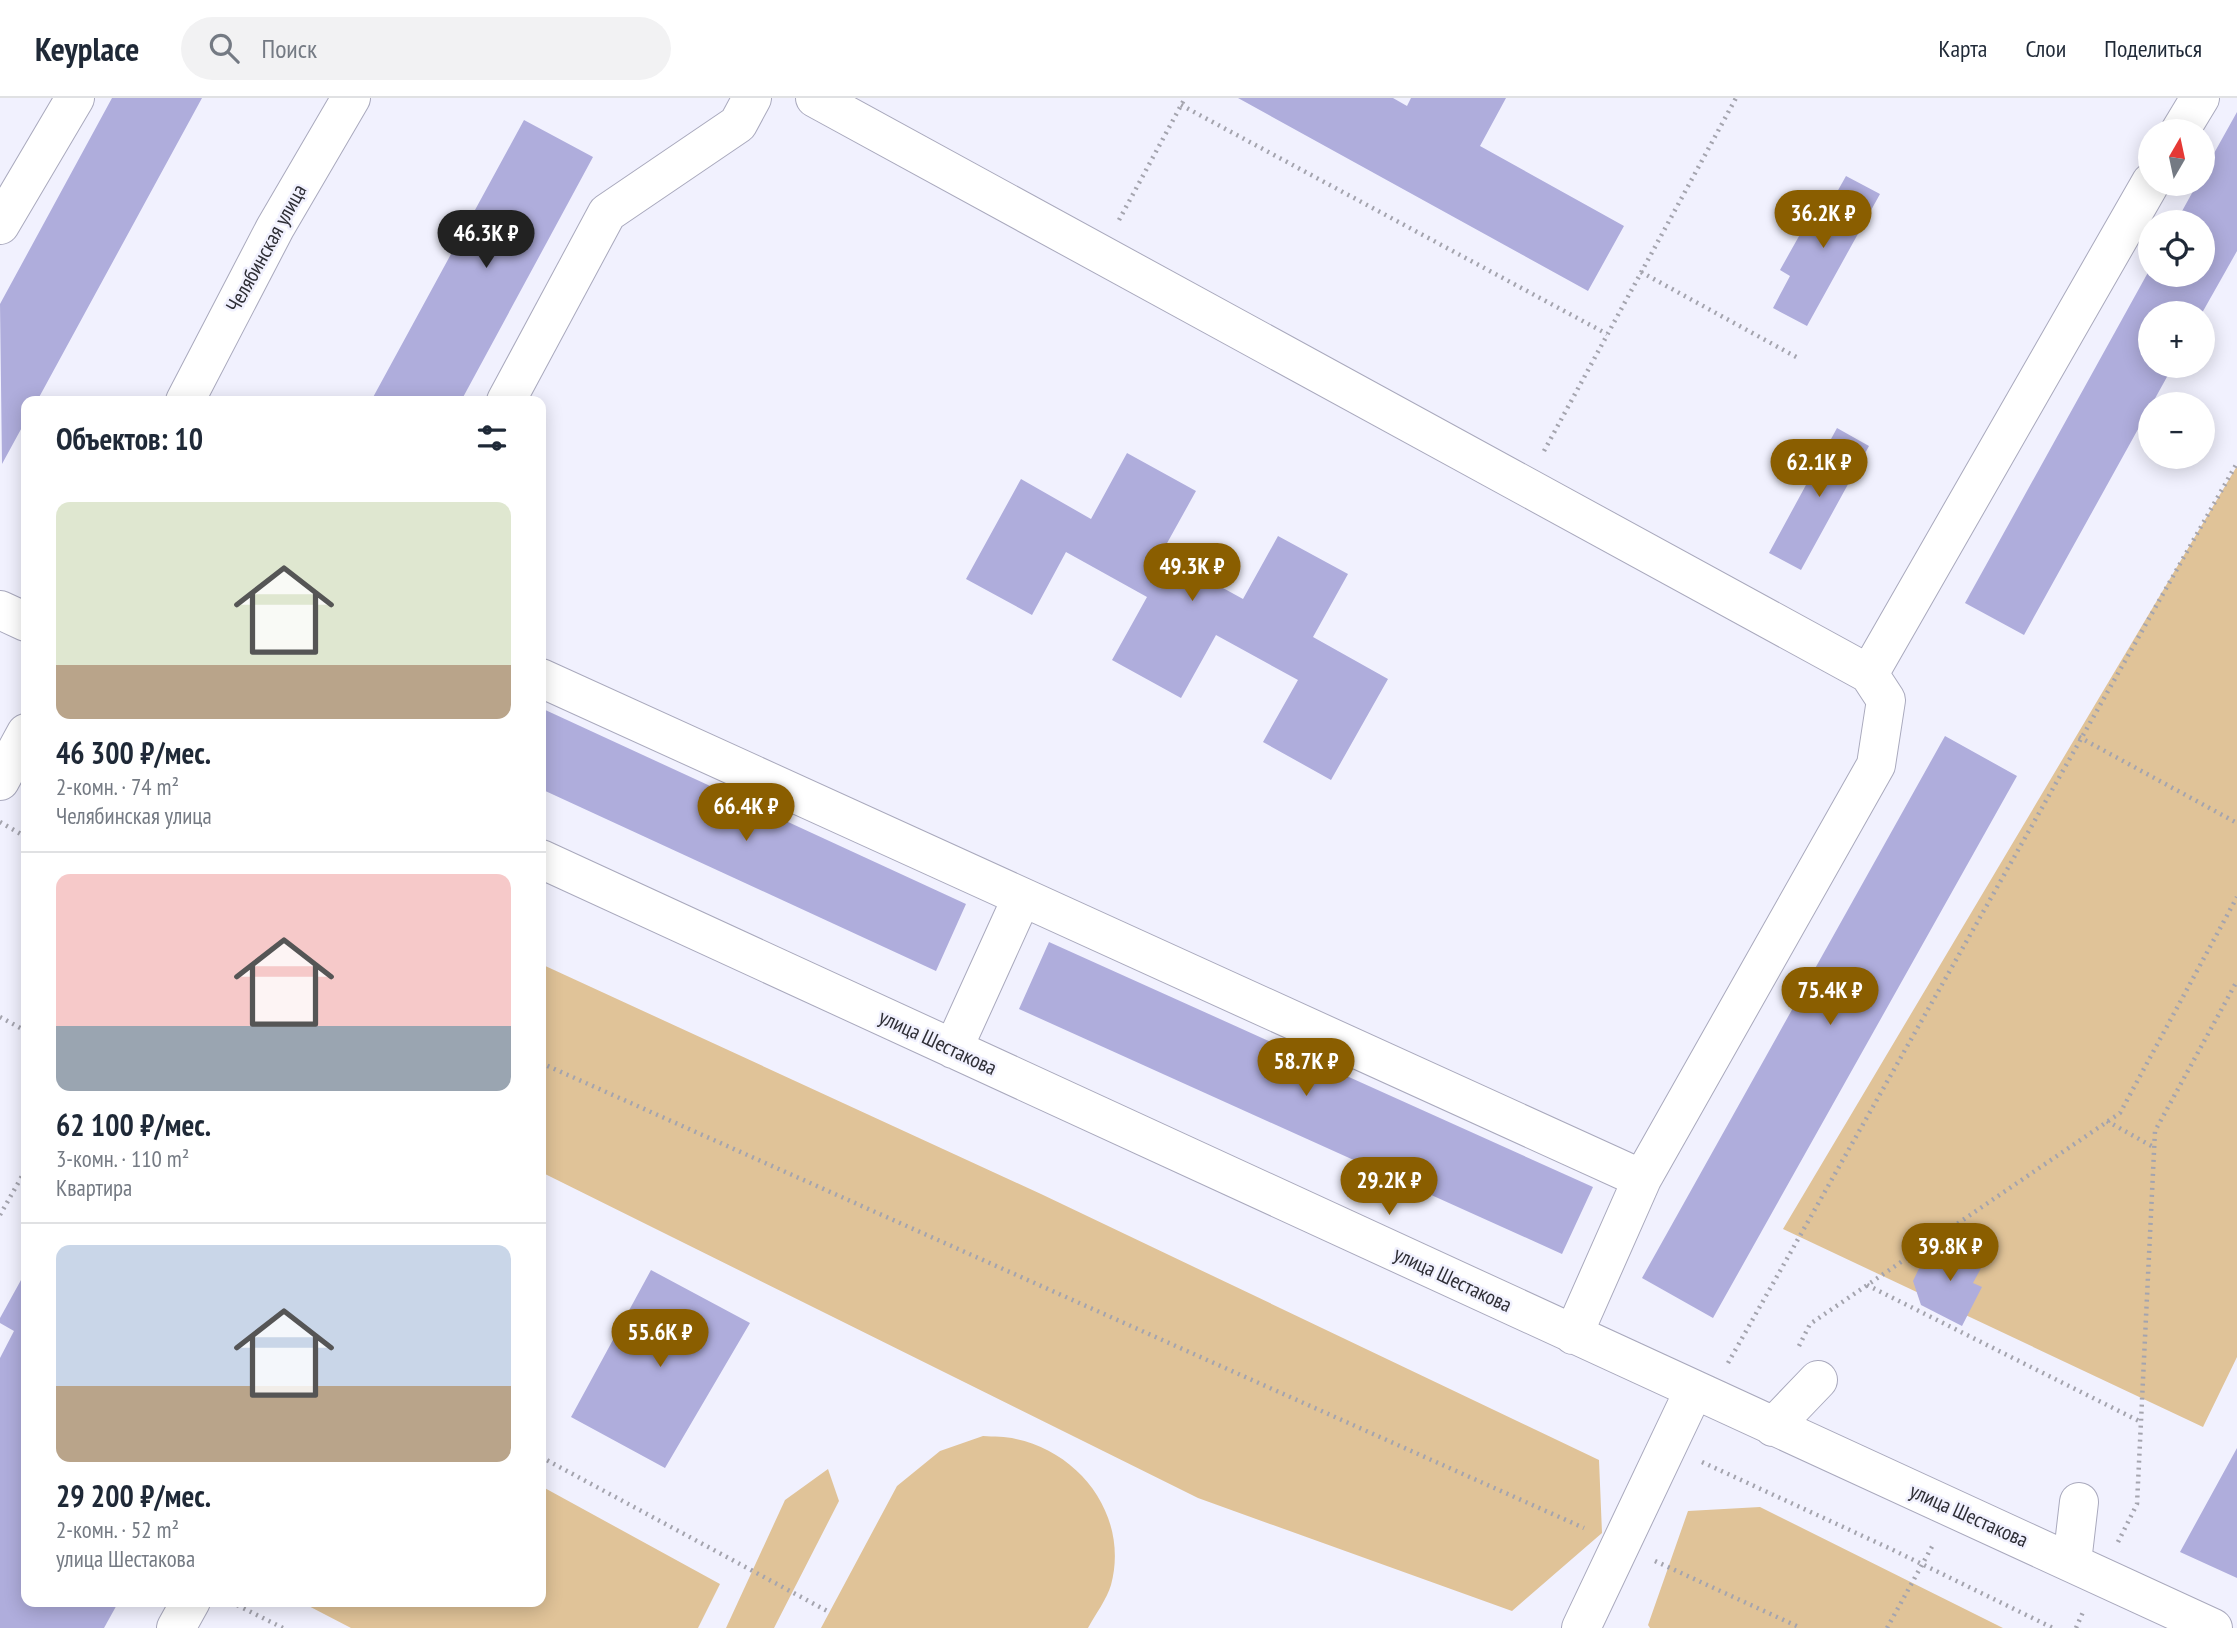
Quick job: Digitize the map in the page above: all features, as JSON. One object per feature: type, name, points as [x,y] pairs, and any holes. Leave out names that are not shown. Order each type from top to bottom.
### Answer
[{"type":"street","points":[[0,225],[75,98]]},
{"type":"street","name":"Челябинская улица","points":[[188,396],[275,228],[351,98]]},
{"type":"street","points":[[509,396],[607,212],[738,124],[752,98]]},
{"type":"street","points":[[814,98],[1869,674],[1886,700],[1876,765],[1642,1179],[1573,1335]]},
{"type":"street","points":[[2187,119],[2200,98]]},
{"type":"street","points":[[1869,674],[2143,196]]},
{"type":"street","points":[[0,611],[21,620]]},
{"type":"street","points":[[546,680],[1642,1179]]},
{"type":"street","points":[[0,781],[21,742]]},
{"type":"street","name":"улица Шестакова","points":[[546,861],[2213,1628]]},
{"type":"street","points":[[953,1049],[1022,897]]},
{"type":"street","points":[[1773,1427],[1806,1368]]},
{"type":"street","points":[[1581,1628],[1669,1447],[1701,1394]]},
{"type":"street","points":[[2079,1502],[2086,1569]]},
{"type":"street","points":[[176,1628],[188,1607]]},
{"type":"path","points":[[1100,254],[1185,98]]},
{"type":"path","points":[[1525,486],[1736,98]]},
{"type":"path","points":[[1181,105],[1607,334]]},
{"type":"path","points":[[1641,272],[1798,358]]},
{"type":"path","points":[[1701,1394],[2237,463]]},
{"type":"path","points":[[2079,737],[2237,823]]},
{"type":"path","points":[[0,822],[21,833]]},
{"type":"path","points":[[1806,1368],[1810,1324],[2120,1113],[2237,897]]},
{"type":"path","points":[[2086,1569],[2137,1504],[2155,1131],[2237,981]]},
{"type":"path","points":[[0,1017],[21,1028]]},
{"type":"path","points":[[546,1065],[1801,1628]]},
{"type":"path","points":[[2106,1120],[2155,1149]]},
{"type":"path","points":[[0,1215],[21,1178]]},
{"type":"path","points":[[1867,1285],[2142,1423]]},
{"type":"path","points":[[1669,1447],[1921,1563],[2053,1628]]},
{"type":"path","points":[[546,1460],[829,1612]]},
{"type":"path","points":[[1886,1628],[1921,1563],[1955,1510]]},
{"type":"path","points":[[243,1607],[283,1628]]},
{"type":"shaded area","points":[[2237,466],[2237,1357],[2203,1427],[1783,1229]]},
{"type":"shaded area","points":[[546,966],[1041,1194],[1599,1460],[1602,1533],[1512,1611],[1198,1498],[546,1174]]},
{"type":"shaded area","points":[[983,1436],[1012,1438],[1040,1447],[1061,1458],[1080,1474],[1095,1492],[1106,1513],[1113,1536],[1115,1560],[1111,1585],[1088,1628],[821,1628],[897,1486],[940,1451]]},
{"type":"shaded area","points":[[828,1469],[839,1501],[774,1628],[726,1628],[785,1500]]},
{"type":"shaded area","points":[[546,1489],[720,1584],[698,1628],[351,1628],[311,1607],[546,1607]]},
{"type":"shaded area","points":[[1760,1507],[2003,1628],[1650,1628],[1648,1625],[1688,1511]]},
{"type":"building","points":[[112,98],[202,98],[40,396],[21,396],[21,429],[2,464],[0,304]]},
{"type":"building","points":[[1238,98],[1393,98],[1407,106],[1411,98],[1506,98],[1480,146],[1624,226],[1588,291]]},
{"type":"building","points":[[2237,112],[2237,251],[2209,301],[2138,301],[2138,378],[2166,378],[2159,392],[2138,392],[2138,429],[2024,635],[1965,603],[2140,287],[2215,287],[2215,210],[2183,210],[2190,196],[2216,196],[2216,150]]},
{"type":"building","points":[[524,120],[593,157],[464,396],[374,396]]},
{"type":"building","points":[[1846,176],[1880,194],[1807,326],[1773,308],[1790,276],[1780,270],[1817,204],[1827,210]]},
{"type":"building","points":[[1837,428],[1869,446],[1801,570],[1769,553]]},
{"type":"building","points":[[1127,453],[1196,491],[1161,554],[1243,599],[1278,536],[1348,574],[1313,637],[1388,679],[1331,780],[1263,742],[1298,680],[1216,635],[1181,698],[1112,660],[1147,597],[1066,552],[1032,615],[966,579],[1021,479],[1091,519]]},
{"type":"building","points":[[546,710],[966,904],[936,971],[546,791]]},
{"type":"building","points":[[1945,736],[2017,776],[1713,1318],[1642,1278]]},
{"type":"building","points":[[1049,942],[1593,1187],[1562,1254],[1019,1009]]},
{"type":"building","points":[[1949,1241],[1986,1259],[1973,1283],[1982,1287],[1962,1326],[1921,1305],[1913,1281],[1924,1258],[1937,1264]]},
{"type":"building","points":[[651,1270],[750,1323],[665,1468],[571,1417]]},
{"type":"building","points":[[21,1280],[21,1607],[116,1607],[104,1628],[0,1628],[0,1358],[14,1331],[0,1323],[0,1318]]},
{"type":"building","points":[[2237,1448],[2237,1578],[2180,1552]]}]
